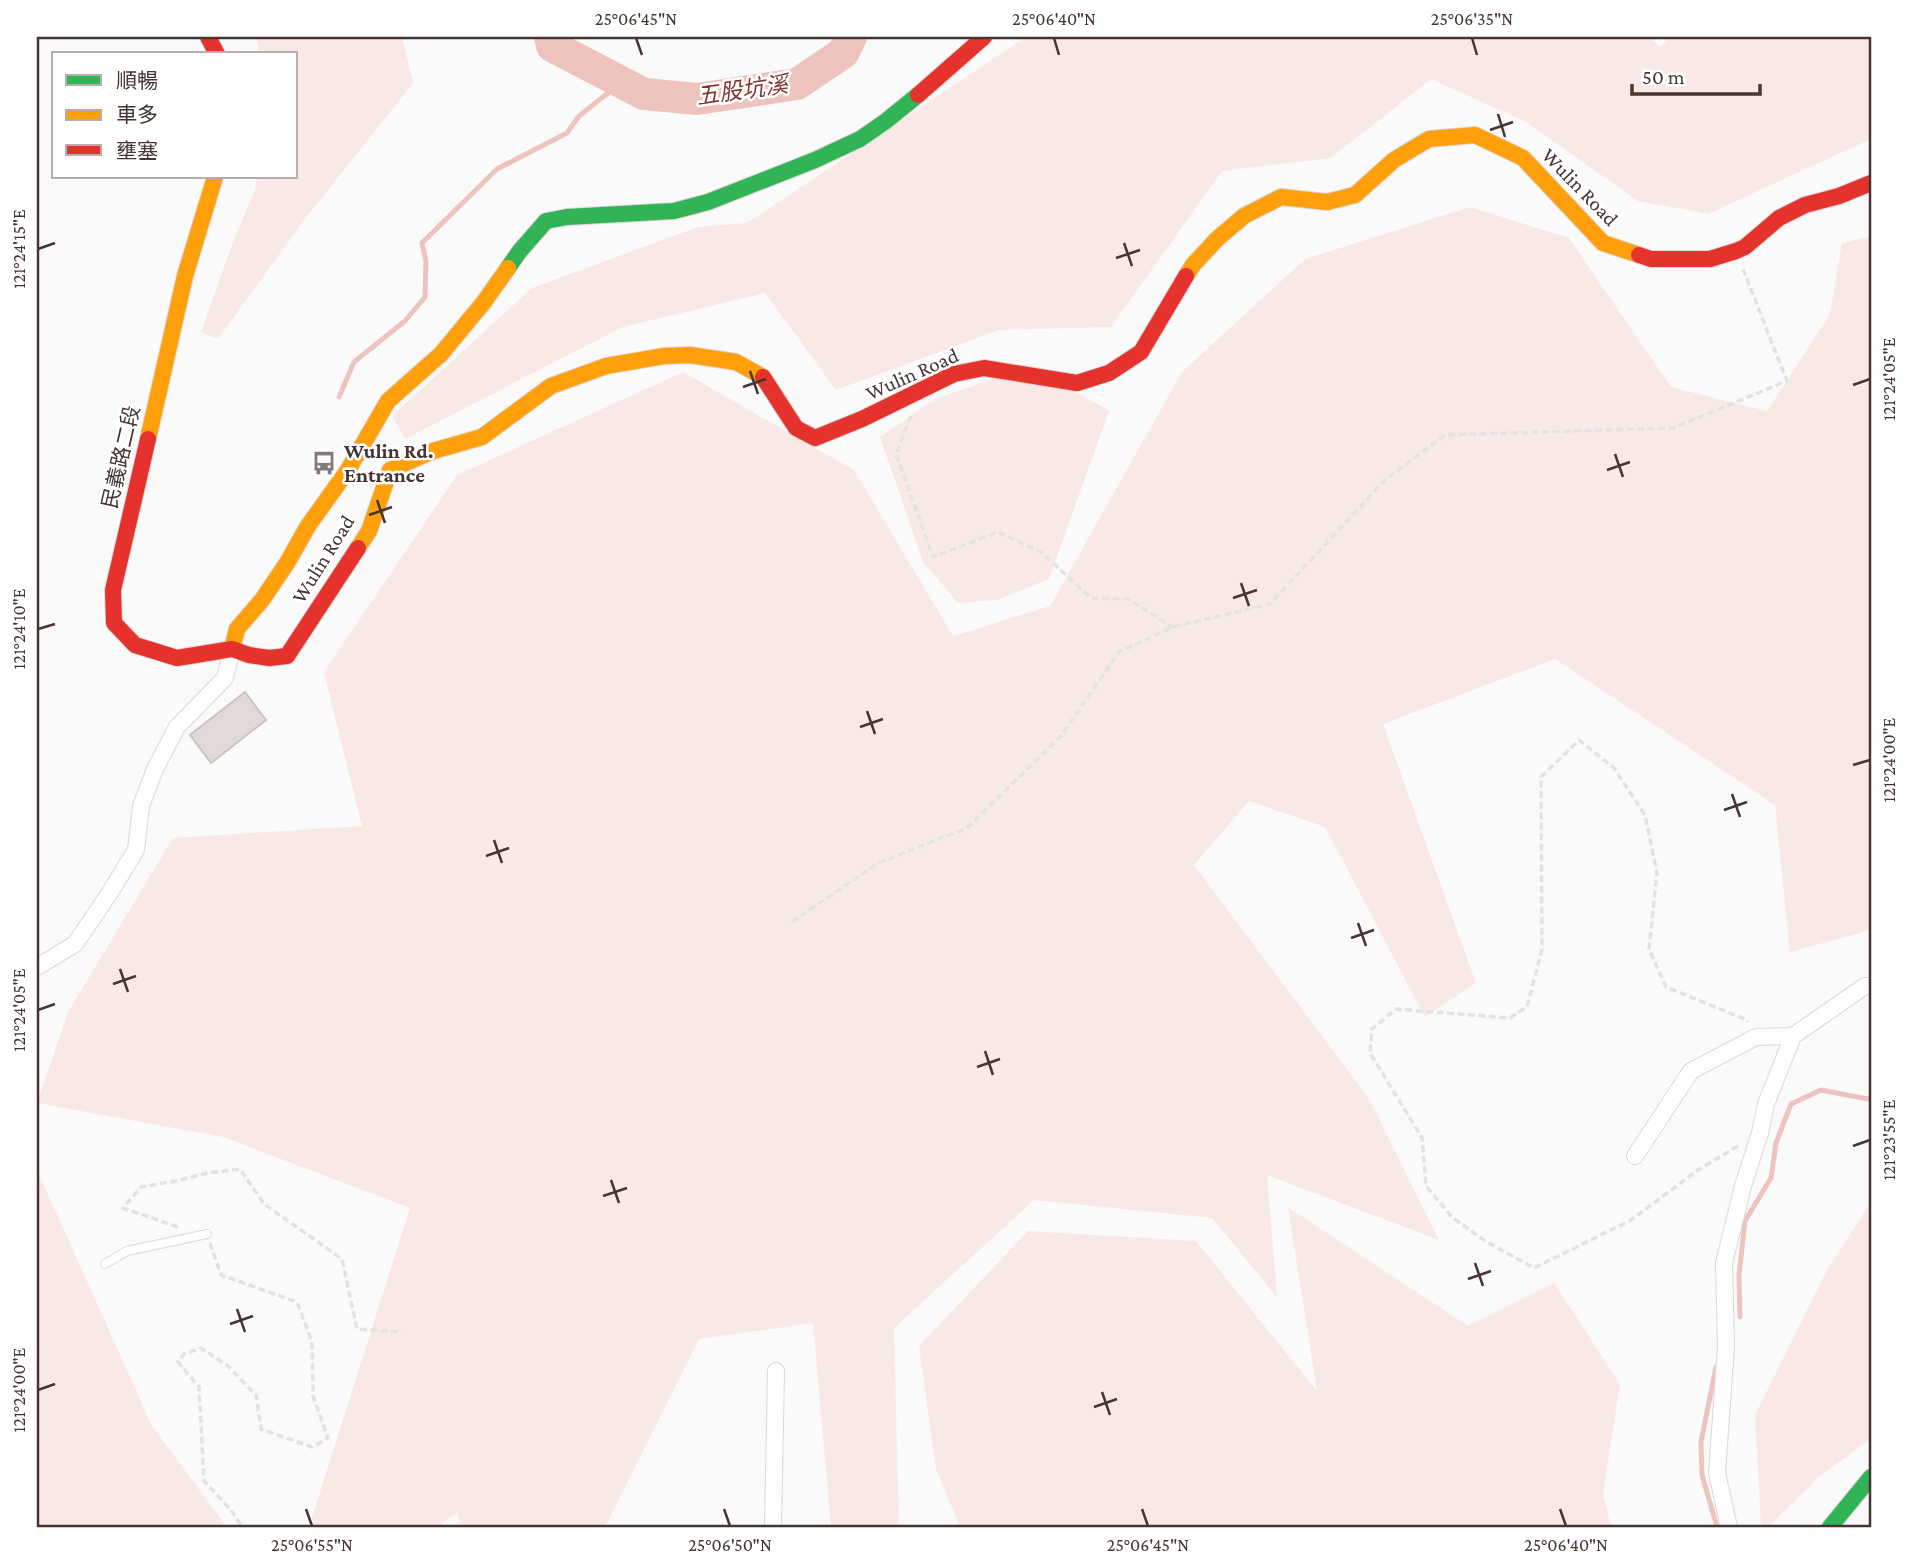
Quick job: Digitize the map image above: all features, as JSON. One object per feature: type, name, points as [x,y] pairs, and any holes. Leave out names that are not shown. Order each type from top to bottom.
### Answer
[{"type":"main road","points":[[232,649],[237,629],[262,600],[287,563],[348,470],[388,401],[442,354],[484,302],[519,252],[546,221],[567,217],[674,211],[720,198],[815,160],[860,139],[886,121],[948,71],[984,37]]},
{"type":"main road","name":"Wulin Road","points":[[232,649],[270,658],[287,656],[369,531],[390,470],[433,451],[482,438],[551,386],[606,366],[664,356],[690,355],[736,362],[762,376],[796,428],[816,438],[862,419],[954,374],[984,368],[1077,383],[1109,373],[1142,352],[1193,265],[1217,239],[1244,216],[1281,197],[1327,202],[1355,195],[1394,160],[1429,139],[1475,135],[1523,158],[1603,243],[1651,259],[1710,259],[1736,251],[1745,247],[1779,218],[1805,205],[1839,196],[1871,183]]},
{"type":"main road","name":"民義路二段","points":[[215,178],[185,276],[145,444],[113,590],[114,622],[135,645],[177,658],[232,649]]},
{"type":"main road","points":[[1830,1527],[1871,1478]]},
{"type":"street","points":[[37,967],[75,944],[136,850],[141,806],[160,759],[177,727],[225,678],[232,649]]},
{"type":"street","points":[[1635,1156],[1691,1071],[1756,1037],[1793,1036],[1865,986],[1871,986]]},
{"type":"street","points":[[1729,1527],[1717,1473],[1726,1346],[1724,1263],[1766,1104],[1793,1036]]},
{"type":"street","points":[[773,1527],[776,1371]]},
{"type":"lane","points":[[105,1264],[127,1251],[207,1234]]},
{"type":"path","points":[[792,922],[878,863],[967,828],[1061,736],[1119,652],[1173,627],[1270,604],[1385,480],[1445,435],[1673,428],[1787,381],[1736,251]]},
{"type":"path","points":[[912,416],[896,454],[933,557],[998,532],[1041,552],[1091,598],[1128,599],[1173,627]]},
{"type":"path","points":[[1756,1037],[1747,1020],[1666,987],[1649,949],[1657,873],[1645,815],[1614,768],[1579,740],[1541,777],[1542,949],[1527,1007],[1510,1018],[1396,1009],[1372,1029],[1370,1053],[1422,1138],[1426,1186],[1452,1217],[1485,1241],[1534,1268],[1631,1220],[1698,1170],[1760,1133]]},
{"type":"path","points":[[242,1527],[231,1510],[204,1480],[199,1387],[178,1362],[184,1354],[201,1348],[228,1366],[256,1395],[261,1429],[312,1447],[328,1438],[313,1396],[312,1342],[297,1302],[221,1275],[207,1234],[173,1226],[123,1208],[141,1187],[240,1169],[264,1204],[342,1259],[357,1329],[402,1332]]},
{"type":"shaded area","points":[[256,37],[402,37],[413,83],[305,219],[218,339],[201,332],[234,239],[255,190],[257,178],[298,178],[298,52],[260,52]]},
{"type":"shaded area","points":[[1026,37],[1648,37],[1660,47],[1669,37],[1871,37],[1871,139],[1708,214],[1638,201],[1526,122],[1431,79],[1331,158],[1222,171],[1111,327],[999,330],[836,390],[765,293],[623,327],[405,439],[392,416],[532,288],[698,227],[747,223]]},
{"type":"shaded area","points":[[1470,207],[1569,238],[1671,387],[1767,411],[1830,314],[1842,243],[1871,236],[1871,930],[1790,952],[1775,805],[1555,659],[1383,724],[1476,983],[1425,1017],[1325,827],[1249,801],[1194,865],[1370,1100],[1439,1240],[1267,1175],[1277,1297],[1212,1218],[1034,1200],[894,1328],[899,1527],[831,1527],[813,1323],[699,1339],[605,1527],[461,1527],[457,1513],[436,1527],[309,1527],[410,1208],[223,1137],[37,1103],[68,1012],[173,838],[362,826],[324,672],[457,475],[683,372],[854,470],[953,636],[1050,606],[1182,372],[1305,259]]},
{"type":"shaded area","points":[[1010,373],[1067,387],[1109,411],[1049,579],[997,600],[958,603],[923,562],[880,437],[935,399]]},
{"type":"shaded area","points":[[37,1170],[152,1426],[227,1527],[37,1527]]},
{"type":"shaded area","points":[[1871,1202],[1871,1439],[1820,1476],[1768,1527],[1761,1527],[1755,1415],[1827,1270]]},
{"type":"shaded area","points":[[1288,1207],[1468,1326],[1554,1283],[1620,1384],[1603,1494],[1611,1527],[960,1527],[936,1469],[919,1346],[1028,1231],[1196,1241],[1317,1391]]},
{"type":"building","points":[[245,692],[266,720],[211,763],[190,735]]},
{"type":"waterway","name":"五股坑溪","points":[[550,37],[552,46],[644,94],[697,99],[797,84],[843,53],[851,37]]},
{"type":"waterway","points":[[339,397],[354,362],[405,321],[425,297],[426,261],[422,243],[497,169],[567,133],[579,116],[622,82]]},
{"type":"waterway","points":[[1740,1317],[1739,1275],[1745,1221],[1771,1178],[1776,1143],[1791,1104],[1821,1090],[1868,1099],[1871,1097]]},
{"type":"waterway","points":[[1716,1367],[1701,1442],[1702,1475],[1717,1527]]},
{"type":"traffic: fast","points":[[508,268],[546,221],[567,217],[674,211],[708,202],[815,160],[860,139],[918,95]]},
{"type":"traffic: fast","points":[[1830,1527],[1871,1477]]},
{"type":"traffic: slow","points":[[1186,276],[1217,239],[1244,216],[1281,197],[1327,202],[1355,195],[1394,160],[1429,139],[1475,135],[1523,158],[1603,243],[1639,255]]},
{"type":"traffic: slow","points":[[148,439],[185,276],[215,178]]},
{"type":"traffic: slow","points":[[232,649],[237,629],[262,600],[287,563],[308,526],[348,470],[388,401],[441,354],[508,268]]},
{"type":"traffic: slow","points":[[358,548],[369,531],[390,470],[433,451],[482,437],[551,386],[606,366],[664,356],[690,355],[736,362],[763,377]]},
{"type":"traffic: jam","points":[[208,37],[216,52]]},
{"type":"traffic: jam","points":[[918,95],[984,37]]},
{"type":"traffic: jam","points":[[1639,255],[1651,259],[1710,259],[1736,251],[1745,247],[1779,218],[1805,205],[1839,196],[1871,183]]},
{"type":"traffic: jam","points":[[763,377],[796,428],[815,438],[862,419],[954,374],[984,368],[1077,383],[1109,373],[1141,352],[1186,276]]},
{"type":"traffic: jam","points":[[148,439],[113,590],[114,623],[135,645],[177,658],[232,649],[269,658],[287,656],[358,548]]},
{"type":"place","name":"Wulin Rd. Entrance","points":[[324,463]]}]
